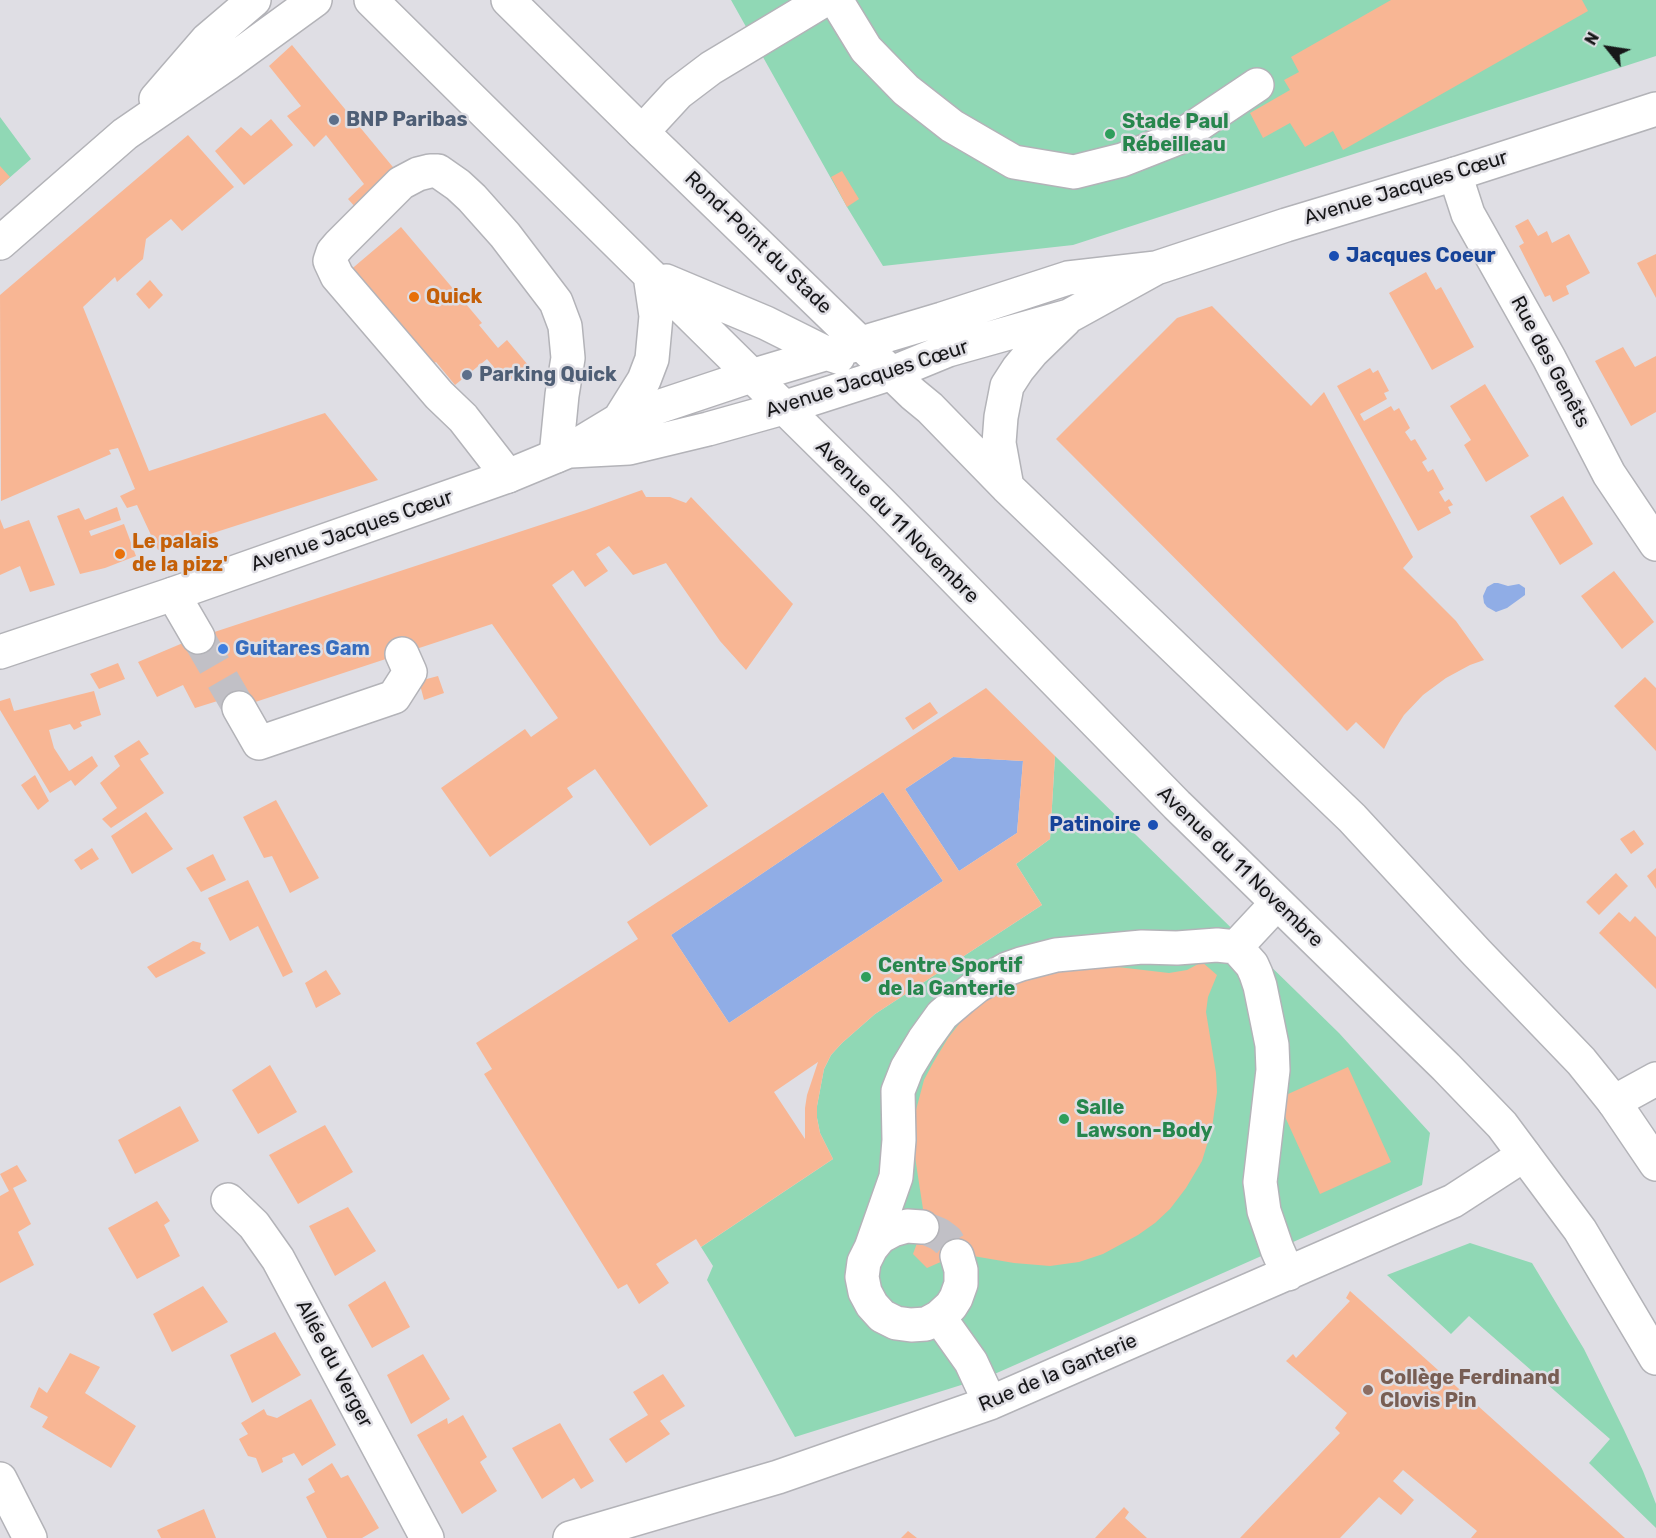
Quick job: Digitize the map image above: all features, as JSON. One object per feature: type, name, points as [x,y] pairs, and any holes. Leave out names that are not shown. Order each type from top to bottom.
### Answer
[{"type":"main road","points":[[125,134],[207,40],[254,0]]},
{"type":"main road","points":[[0,243],[125,134],[315,0]]},
{"type":"main road","points":[[370,0],[783,408]]},
{"type":"main road","points":[[642,132],[678,93],[711,68],[824,0]]},
{"type":"main road","points":[[836,0],[866,49],[906,90],[952,126],[1014,162],[1074,172],[1122,160],[1178,138],[1257,85]]},
{"type":"main road","name":"Rond-Point du Stade","points":[[512,2],[642,132],[930,408],[1007,487]]},
{"type":"main road","name":"Avenue Jacques Cœur","points":[[561,454],[629,448],[783,408],[891,373],[948,350],[1069,316],[1156,268],[1656,109]]},
{"type":"main road","points":[[508,476],[463,417],[439,394],[337,276],[330,261],[339,245],[401,183],[418,174],[438,171],[458,185],[505,235],[556,302],[565,326],[568,358],[562,395],[561,454]]},
{"type":"main road","name":"Rue des Genêts","points":[[1455,174],[1468,214],[1549,358],[1609,474],[1656,544]]},
{"type":"main road","name":"Avenue Jacques Cœur","points":[[0,652],[173,594],[508,476],[561,454],[619,420],[751,376],[1068,278],[1156,268]]},
{"type":"main road","points":[[650,275],[766,323],[826,353],[891,373]]},
{"type":"main road","points":[[619,420],[644,380],[652,359],[656,316],[650,275]]},
{"type":"main road","points":[[1069,316],[1032,352],[1007,386],[999,443],[1007,487],[1352,818],[1581,1061],[1614,1102],[1656,1164]]},
{"type":"main road","name":"Avenue du 11 Novembre","points":[[783,408],[882,504],[1177,806],[1446,1067],[1502,1125],[1580,1230],[1656,1358]]},
{"type":"main road","points":[[173,594],[198,637]]},
{"type":"main road","points":[[239,708],[259,743],[394,697],[410,672],[402,654]]},
{"type":"main road","points":[[1236,947],[1276,903]]},
{"type":"main road","points":[[957,1256],[961,1270],[961,1284],[956,1298],[946,1312],[926,1324],[896,1323],[882,1316],[872,1305],[865,1292],[862,1277],[864,1262],[896,1177],[899,1140],[898,1091],[907,1068],[942,1015],[978,986],[1007,969],[1029,961],[1056,955],[1142,947],[1177,948],[1217,945],[1236,947],[1247,958],[1256,974],[1272,1045],[1273,1070],[1260,1182],[1264,1211],[1288,1274]]},
{"type":"main road","points":[[1614,1102],[1656,1079]]},
{"type":"main road","name":"Rue de la Ganterie","points":[[570,1538],[778,1477],[990,1403],[1453,1201],[1524,1155]]},
{"type":"main road","name":"Allée du Verger","points":[[228,1200],[254,1225],[278,1259],[427,1538]]},
{"type":"main road","points":[[871,1248],[880,1237],[893,1230],[907,1226],[922,1227]]},
{"type":"main road","points":[[939,1317],[971,1362],[990,1403]]},
{"type":"main road","points":[[0,1479],[30,1538]]},
{"type":"green space","name":"Stade Paul Rébeilleau","points":[[731,0],[1656,0],[1656,56],[1073,245],[883,266],[847,207]]},
{"type":"green space","points":[[0,117],[31,159],[0,186]]},
{"type":"green space","points":[[1055,756],[1339,1033],[1430,1133],[1422,1185],[990,1376],[795,1437],[707,1280],[713,1266],[701,1247],[833,1159],[820,1133],[817,1106],[824,1069],[831,1055],[842,1043],[875,1014],[1042,905],[1016,864],[1050,839]]},
{"type":"green space","points":[[1470,1243],[1532,1263],[1584,1349],[1624,1430],[1656,1504],[1656,1528],[1589,1463],[1610,1439],[1469,1316],[1451,1334],[1387,1275]]},
{"type":"water","points":[[1494,583],[1508,586],[1519,584],[1525,588],[1525,595],[1507,608],[1496,612],[1487,607],[1483,596],[1487,587]]},
{"type":"water","points":[[953,757],[1023,761],[1017,833],[959,871],[905,789]]},
{"type":"water","points":[[883,792],[943,881],[729,1023],[671,935]]},
{"type":"building","points":[[1391,0],[1582,0],[1588,11],[1343,150],[1333,131],[1305,147],[1290,123],[1263,138],[1250,113],[1290,90],[1284,80],[1299,72],[1291,57]]},
{"type":"building","name":"BNP Paribas","points":[[292,45],[397,172],[357,209],[348,199],[364,184],[326,135],[314,147],[287,116],[301,106],[269,66]]},
{"type":"building","points":[[271,119],[293,145],[244,185],[215,151],[241,127],[251,136]]},
{"type":"building","points":[[188,135],[234,187],[182,231],[171,219],[146,239],[143,259],[117,282],[115,277],[83,307],[149,471],[325,413],[378,480],[158,550],[137,505],[127,508],[120,496],[135,489],[118,448],[109,450],[111,454],[1,501],[0,295]]},
{"type":"building","points":[[0,166],[10,177],[0,186]]},
{"type":"building","points":[[842,171],[859,199],[847,207],[831,177]]},
{"type":"building","points":[[1528,219],[1538,236],[1547,231],[1552,243],[1569,234],[1590,273],[1566,286],[1569,294],[1553,302],[1550,295],[1545,297],[1519,246],[1524,243],[1515,226]]},
{"type":"building","name":"Quick","points":[[401,227],[482,323],[479,325],[498,348],[507,340],[528,365],[507,383],[487,359],[455,385],[436,362],[428,368],[348,272]]},
{"type":"building","points":[[1656,254],[1656,298],[1637,263]]},
{"type":"building","points":[[1426,272],[1436,290],[1441,287],[1474,347],[1432,370],[1389,293]]},
{"type":"building","points":[[150,280],[163,295],[149,309],[136,294]]},
{"type":"building","points":[[1212,306],[1311,406],[1324,392],[1413,557],[1403,568],[1456,621],[1484,660],[1446,678],[1423,695],[1404,715],[1384,749],[1356,722],[1347,731],[1056,439],[1177,318]]},
{"type":"building","points":[[1623,347],[1635,367],[1656,356],[1656,412],[1631,426],[1595,361]]},
{"type":"building","points":[[1370,368],[1373,373],[1378,370],[1389,391],[1384,393],[1387,399],[1360,414],[1364,421],[1391,406],[1394,411],[1399,408],[1410,428],[1405,432],[1411,441],[1415,439],[1427,459],[1422,462],[1428,472],[1433,469],[1444,489],[1439,492],[1445,502],[1449,499],[1453,505],[1448,507],[1451,513],[1418,531],[1337,386]]},
{"type":"building","points":[[1485,384],[1529,456],[1486,482],[1464,445],[1471,440],[1450,406]]},
{"type":"building","points":[[642,490],[646,497],[670,497],[686,503],[691,497],[793,604],[746,670],[720,641],[666,563],[633,575],[609,546],[596,554],[608,571],[585,587],[573,570],[552,585],[708,806],[650,846],[595,769],[567,788],[573,797],[490,857],[441,788],[525,729],[531,737],[558,718],[492,624],[228,711],[224,699],[195,708],[183,685],[157,697],[138,662],[190,640]]},
{"type":"building","points":[[1563,496],[1593,544],[1560,565],[1530,516]]},
{"type":"building","points":[[117,507],[121,520],[89,531],[91,536],[124,524],[136,556],[105,568],[80,574],[57,516],[79,508],[85,520]]},
{"type":"building","points":[[0,519],[4,529],[29,520],[55,585],[30,592],[20,566],[0,575]]},
{"type":"building","points":[[1614,571],[1654,622],[1622,649],[1581,596]]},
{"type":"building","points":[[118,663],[125,679],[99,689],[90,674]]},
{"type":"building","points":[[438,676],[444,693],[424,700],[419,681]]},
{"type":"building","points":[[1645,677],[1656,688],[1656,751],[1614,706]]},
{"type":"building","name":"Centre Sportif de la Ganterie","points":[[986,688],[1055,756],[1050,839],[1016,864],[1042,905],[875,1014],[842,1043],[831,1055],[824,1069],[817,1106],[820,1133],[833,1159],[701,1247],[696,1239],[656,1264],[669,1283],[639,1304],[627,1284],[618,1289],[484,1074],[492,1069],[476,1043],[638,939],[627,922]],"holes":[[[953,757],[1023,761],[1017,833],[959,871],[905,789]],[[883,792],[943,881],[729,1023],[671,935]],[[818,1062],[807,1095],[805,1139],[774,1092]]]},
{"type":"building","points":[[94,691],[101,715],[80,722],[82,726],[74,730],[70,724],[49,730],[54,748],[69,771],[92,756],[98,766],[75,786],[71,780],[50,793],[0,710],[0,701],[10,698],[14,711]]},
{"type":"building","points":[[930,702],[938,713],[913,730],[905,718]]},
{"type":"building","points":[[139,740],[149,754],[140,759],[164,793],[111,828],[102,819],[117,808],[100,783],[120,766],[114,756]]},
{"type":"building","points":[[35,775],[49,801],[38,810],[21,785]]},
{"type":"building","points":[[276,800],[319,878],[290,893],[272,856],[264,858],[243,817]]},
{"type":"building","points":[[146,812],[173,849],[132,874],[111,836]]},
{"type":"building","points":[[1634,830],[1644,844],[1631,854],[1620,839]]},
{"type":"building","points":[[92,848],[99,859],[81,870],[74,860]]},
{"type":"building","points":[[213,854],[226,880],[201,892],[186,868]]},
{"type":"building","points":[[1656,868],[1656,889],[1647,876]]},
{"type":"building","points":[[1616,873],[1628,886],[1599,915],[1586,902]]},
{"type":"building","points":[[248,880],[293,972],[283,977],[258,926],[230,941],[208,898]]},
{"type":"building","points":[[1619,912],[1630,922],[1635,916],[1656,937],[1656,989],[1599,933]]},
{"type":"building","points":[[193,941],[201,943],[200,949],[206,953],[156,978],[147,967]]},
{"type":"building","name":"Salle Lawson-Body","points":[[1202,962],[1217,975],[1208,997],[1206,1012],[1217,1092],[1212,1128],[1202,1161],[1170,1209],[1138,1235],[1103,1254],[1079,1262],[1050,1266],[973,1256],[952,1257],[927,1268],[913,1254],[921,1232],[923,1209],[913,1131],[916,1110],[924,1080],[933,1063],[948,1038],[974,1005],[1028,973],[1109,966],[1169,973],[1187,970]]},
{"type":"building","points":[[326,970],[341,994],[316,1008],[305,983]]},
{"type":"building","points":[[270,1065],[297,1112],[258,1134],[232,1090]]},
{"type":"building","points":[[1348,1067],[1391,1162],[1320,1194],[1277,1099]]},
{"type":"building","points":[[180,1106],[199,1141],[135,1174],[118,1140]]},
{"type":"building","points":[[325,1125],[353,1172],[298,1204],[269,1155]]},
{"type":"building","points":[[17,1165],[27,1181],[13,1188],[31,1224],[18,1232],[34,1265],[0,1283],[0,1196],[9,1191],[0,1174]]},
{"type":"building","points":[[157,1201],[170,1221],[164,1225],[180,1256],[137,1279],[108,1228]]},
{"type":"building","points":[[348,1207],[376,1251],[335,1276],[309,1226]]},
{"type":"building","points":[[385,1281],[410,1327],[372,1348],[348,1305]]},
{"type":"building","points":[[203,1286],[228,1322],[172,1352],[153,1314]]},
{"type":"building","points":[[1350,1291],[1625,1538],[1471,1538],[1477,1531],[1403,1470],[1393,1481],[1414,1500],[1401,1515],[1379,1497],[1340,1538],[1240,1538],[1340,1433],[1335,1428],[1347,1413],[1286,1361],[1293,1354],[1296,1358],[1350,1301],[1346,1298]]},
{"type":"building","points":[[275,1332],[301,1375],[252,1403],[230,1355]]},
{"type":"building","points":[[70,1353],[100,1367],[85,1393],[136,1426],[111,1468],[42,1427],[48,1417],[30,1407],[39,1387],[47,1393]]},
{"type":"building","points":[[423,1354],[450,1399],[411,1424],[387,1375]]},
{"type":"building","points":[[663,1374],[685,1406],[660,1421],[670,1434],[626,1463],[609,1439],[648,1415],[633,1392]]},
{"type":"building","points":[[311,1399],[336,1445],[302,1466],[294,1453],[282,1458],[283,1462],[262,1473],[256,1458],[248,1456],[239,1439],[248,1434],[241,1423],[264,1409],[267,1415],[277,1418]]},
{"type":"building","points":[[463,1415],[487,1457],[480,1462],[497,1491],[462,1514],[417,1435],[447,1418],[448,1424]]},
{"type":"building","points":[[560,1423],[594,1481],[581,1489],[574,1478],[542,1499],[512,1448]]},
{"type":"building","points":[[332,1463],[341,1478],[348,1475],[379,1528],[362,1538],[327,1538],[306,1497],[315,1492],[308,1479]]},
{"type":"building","points":[[1124,1507],[1129,1512],[1125,1518],[1147,1538],[1095,1538]]},
{"type":"building","points":[[204,1509],[216,1538],[161,1538],[157,1530]]},
{"type":"building","points":[[908,1531],[917,1538],[901,1538]]},
{"type":"tunnel","points":[[198,637],[239,708]]},
{"type":"tunnel","points":[[922,1227],[947,1240],[957,1256]]},
{"type":"place","name":"BNP Paribas","points":[[334,120]]},
{"type":"place","name":"Stade Paul Rébeilleau","points":[[1110,134]]},
{"type":"place","name":"Jacques Coeur","points":[[1334,256]]},
{"type":"place","name":"Quick","points":[[414,297]]},
{"type":"place","name":"Parking Quick","points":[[467,375]]},
{"type":"place","name":"Le palais de la pizz'","points":[[120,554]]},
{"type":"place","name":"Guitares Gam","points":[[223,649]]},
{"type":"place","name":"Patinoire","points":[[1153,825]]},
{"type":"place","name":"Centre Sportif de la Ganterie","points":[[866,977]]},
{"type":"place","name":"Salle Lawson-Body","points":[[1064,1119]]},
{"type":"place","name":"Collège Ferdinand Clovis Pin","points":[[1368,1390]]}]
